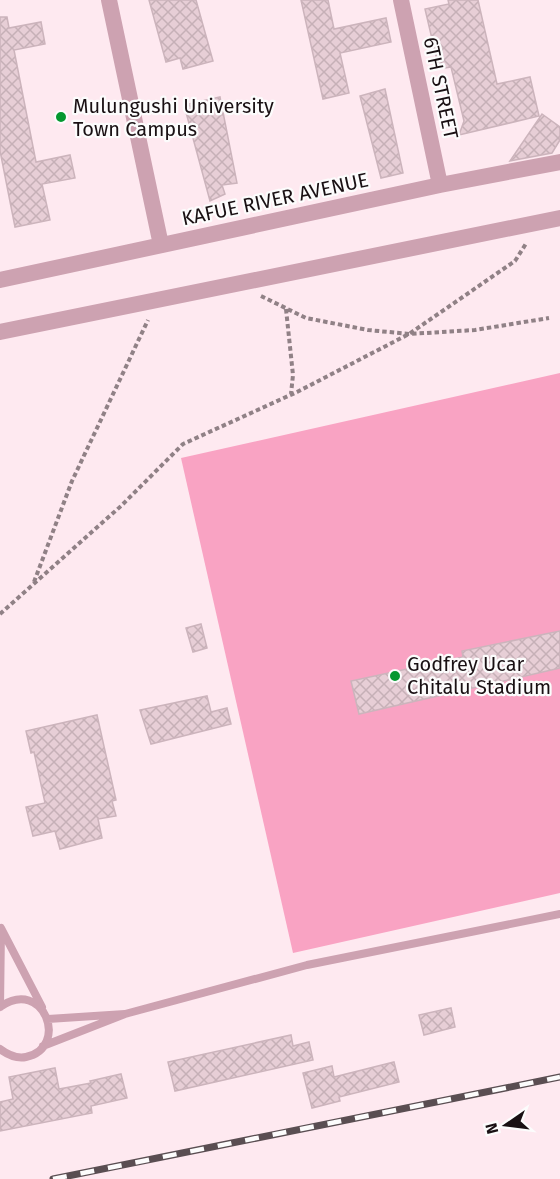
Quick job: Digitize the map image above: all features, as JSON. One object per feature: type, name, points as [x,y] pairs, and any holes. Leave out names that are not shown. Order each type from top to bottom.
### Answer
[{"type":"street","points":[[109,0],[161,245]]},
{"type":"street","name":"6TH STREET","points":[[401,0],[440,185]]},
{"type":"street","name":"KAFUE RIVER AVENUE","points":[[0,280],[440,185],[560,162]]},
{"type":"street","points":[[0,332],[560,218]]},
{"type":"lane","points":[[43,1046],[125,1014],[307,965],[560,914]]},
{"type":"lane","points":[[0,926],[0,1007]]},
{"type":"lane","points":[[0,926],[46,1015],[48,1038],[37,1053],[19,1057],[9,1056],[0,1049]]},
{"type":"lane","points":[[0,1007],[8,1001],[18,999],[37,1004],[46,1015]]},
{"type":"lane","points":[[46,1015],[125,1014]]},
{"type":"path","points":[[0,614],[120,506],[183,444],[291,395],[409,334],[515,261],[527,241],[526,225]]},
{"type":"path","points":[[239,283],[306,318],[368,330],[409,334],[475,330],[549,318]]},
{"type":"path","points":[[34,584],[72,481],[158,300]]},
{"type":"path","points":[[286,309],[293,375],[291,395]]},
{"type":"shaded area","name":"Godfrey Ucar Chitalu Stadium","points":[[560,373],[560,893],[293,953],[181,458]]},
{"type":"building","points":[[149,0],[196,0],[213,61],[183,69],[180,58],[166,62]]},
{"type":"building","points":[[301,0],[328,0],[334,29],[386,18],[391,42],[340,53],[349,93],[323,99]]},
{"type":"building","points":[[448,0],[478,0],[497,84],[530,77],[539,116],[459,135],[464,121],[451,67],[439,69],[425,9],[449,4]]},
{"type":"building","points":[[0,17],[7,17],[9,28],[41,22],[45,44],[14,50],[36,162],[70,155],[75,178],[42,184],[50,220],[15,227],[0,151]]},
{"type":"building","points":[[385,89],[403,173],[381,178],[360,96]]},
{"type":"building","points":[[220,97],[237,183],[222,185],[225,194],[210,201],[184,105]]},
{"type":"building","points":[[542,114],[560,127],[560,140],[552,153],[510,161]]},
{"type":"building","points":[[201,624],[207,648],[193,652],[186,628]]},
{"type":"building","points":[[560,631],[560,668],[359,714],[351,681],[463,657],[462,651]]},
{"type":"building","points":[[207,696],[211,712],[227,708],[231,724],[151,744],[140,710]]},
{"type":"building","points":[[97,715],[116,800],[112,801],[116,816],[98,819],[102,838],[60,849],[55,831],[33,836],[26,807],[45,803],[34,752],[31,753],[26,731]]},
{"type":"building","points":[[451,1008],[455,1027],[424,1035],[419,1015]]},
{"type":"building","points":[[291,1035],[293,1046],[309,1042],[313,1060],[175,1091],[168,1062]]},
{"type":"building","points":[[394,1062],[399,1082],[339,1097],[340,1101],[312,1108],[303,1073],[332,1066],[334,1077]]},
{"type":"building","points":[[55,1068],[59,1089],[121,1074],[127,1098],[91,1106],[92,1113],[0,1131],[0,1102],[13,1099],[9,1077]]},
{"type":"railway","points":[[53,1179],[560,1077]]},
{"type":"place","name":"Mulungushi University Town Campus","points":[[61,117]]},
{"type":"place","name":"Godfrey Ucar Chitalu Stadium","points":[[395,676]]}]
